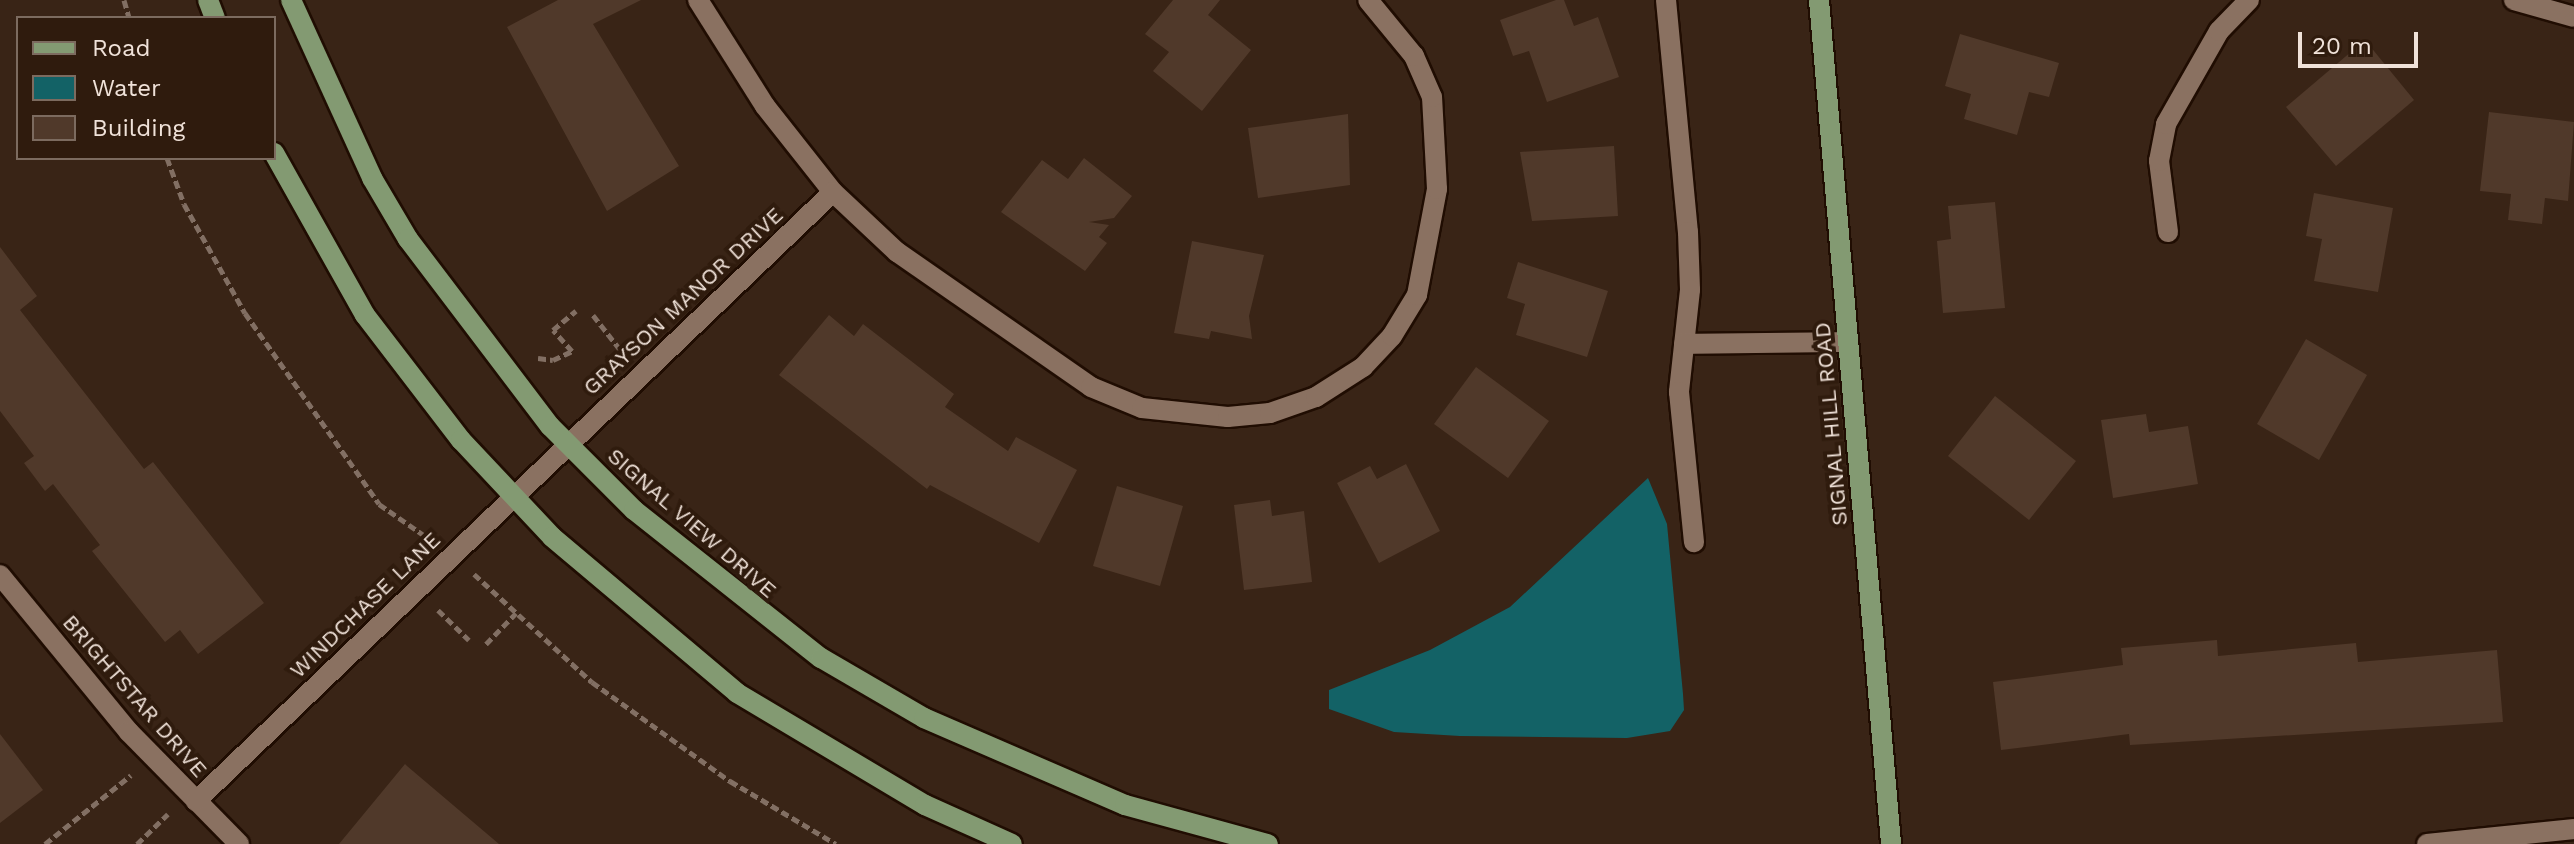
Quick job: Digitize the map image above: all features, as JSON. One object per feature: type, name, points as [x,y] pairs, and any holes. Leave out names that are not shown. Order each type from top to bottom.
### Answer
[{"type":"main road","name":"SIGNAL VIEW DRIVE","points":[[291,0],[372,178],[408,239],[504,370],[567,444],[725,588],[821,658],[924,718],[1125,805],[1268,844]]},
{"type":"main road","name":"SIGNAL HILL ROAD","points":[[1819,0],[1891,844]]},
{"type":"main road","points":[[276,157],[365,315],[512,497],[652,627],[737,693],[885,783],[1012,844]]},
{"type":"street","points":[[698,0],[765,106],[833,192],[897,252],[1091,387],[1142,408],[1183,416],[1270,413],[1316,397],[1363,367],[1392,336],[1417,295],[1430,248],[1438,136],[1432,97],[1414,56],[1368,0]]},
{"type":"street","points":[[1666,0],[1688,232],[1679,392],[1694,542]]},
{"type":"street","points":[[2168,232],[2159,161],[2166,124],[2219,31],[2249,0]]},
{"type":"street","points":[[2514,0],[2574,17]]},
{"type":"street","name":"GRAYSON MANOR DRIVE","points":[[567,444],[833,192]]},
{"type":"street","points":[[1684,344],[1848,342]]},
{"type":"street","name":"WINDCHASE LANE","points":[[192,798],[567,444]]},
{"type":"street","name":"BRIGHTSTAR DRIVE","points":[[0,575],[153,757],[239,844]]},
{"type":"street","points":[[2427,844],[2574,829]]},
{"type":"path","points":[[504,370],[524,352],[543,360],[565,357],[572,351],[553,330],[576,311]]},
{"type":"path","points":[[593,315],[641,374]]},
{"type":"path","points":[[416,589],[469,640]]},
{"type":"path","points":[[486,644],[516,613]]},
{"type":"path","points":[[45,844],[153,757]]},
{"type":"path","points":[[137,844],[192,798]]},
{"type":"water","points":[[1648,478],[1667,524],[1683,694],[1684,710],[1670,731],[1627,738],[1394,732],[1329,709],[1329,690],[1430,650],[1510,607]]},
{"type":"building","points":[[558,0],[641,0],[593,24],[679,166],[607,211],[507,27]]},
{"type":"building","points":[[1173,0],[1220,0],[1208,15],[1251,50],[1202,111],[1153,71],[1169,52],[1145,34]]},
{"type":"building","points":[[1564,0],[1574,26],[1598,17],[1619,77],[1547,102],[1529,51],[1513,56],[1500,20]]},
{"type":"building","points":[[1960,34],[2059,63],[2049,97],[2029,92],[2017,135],[1964,119],[1971,94],[1945,86]]},
{"type":"building","points":[[2365,40],[2414,100],[2336,166],[2286,107]]},
{"type":"building","points":[[2489,112],[2574,122],[2568,201],[2545,198],[2542,224],[2508,220],[2511,194],[2480,191]]},
{"type":"building","points":[[1348,114],[1350,185],[1258,198],[1248,128]]},
{"type":"building","points":[[1614,146],[1618,216],[1532,221],[1520,152]]},
{"type":"building","points":[[1084,158],[1132,196],[1114,218],[1089,222],[1109,225],[1099,237],[1107,243],[1085,271],[1001,212],[1042,160],[1068,179]]},
{"type":"building","points":[[2314,193],[2393,208],[2378,292],[2314,281],[2322,239],[2306,236]]},
{"type":"building","points":[[1995,202],[2005,308],[1943,313],[1937,241],[1951,239],[1948,206]]},
{"type":"building","points":[[1192,241],[1264,255],[1249,316],[1252,339],[1211,331],[1209,339],[1174,333]]},
{"type":"building","points":[[0,247],[37,296],[20,310],[144,469],[153,462],[264,603],[198,654],[180,630],[165,642],[92,551],[100,545],[53,484],[45,491],[24,463],[34,456],[0,411]]},
{"type":"building","points":[[1518,262],[1608,291],[1587,357],[1516,335],[1525,304],[1507,298]]},
{"type":"building","points":[[829,315],[854,336],[863,324],[954,394],[945,407],[1008,451],[1016,437],[1077,470],[1039,543],[930,485],[927,489],[779,375]]},
{"type":"building","points":[[2306,339],[2367,375],[2319,460],[2257,424]]},
{"type":"building","points":[[1476,367],[1549,421],[1508,478],[1434,424]]},
{"type":"building","points":[[1995,396],[2076,461],[2029,520],[1948,456]]},
{"type":"building","points":[[2146,414],[2149,432],[2188,426],[2198,484],[2113,498],[2101,420]]},
{"type":"building","points":[[1406,464],[1440,531],[1379,563],[1337,483],[1370,466],[1377,479]]},
{"type":"building","points":[[1117,486],[1183,506],[1160,586],[1093,566]]},
{"type":"building","points":[[1270,500],[1272,516],[1304,511],[1312,582],[1244,590],[1234,505]]},
{"type":"building","points":[[2217,640],[2218,656],[2356,643],[2358,662],[2497,650],[2503,722],[2130,745],[2129,734],[2001,750],[1993,682],[2123,665],[2121,648]]},
{"type":"building","points":[[0,734],[43,790],[0,823]]},
{"type":"building","points":[[405,764],[407,766],[499,844],[339,844]]}]
